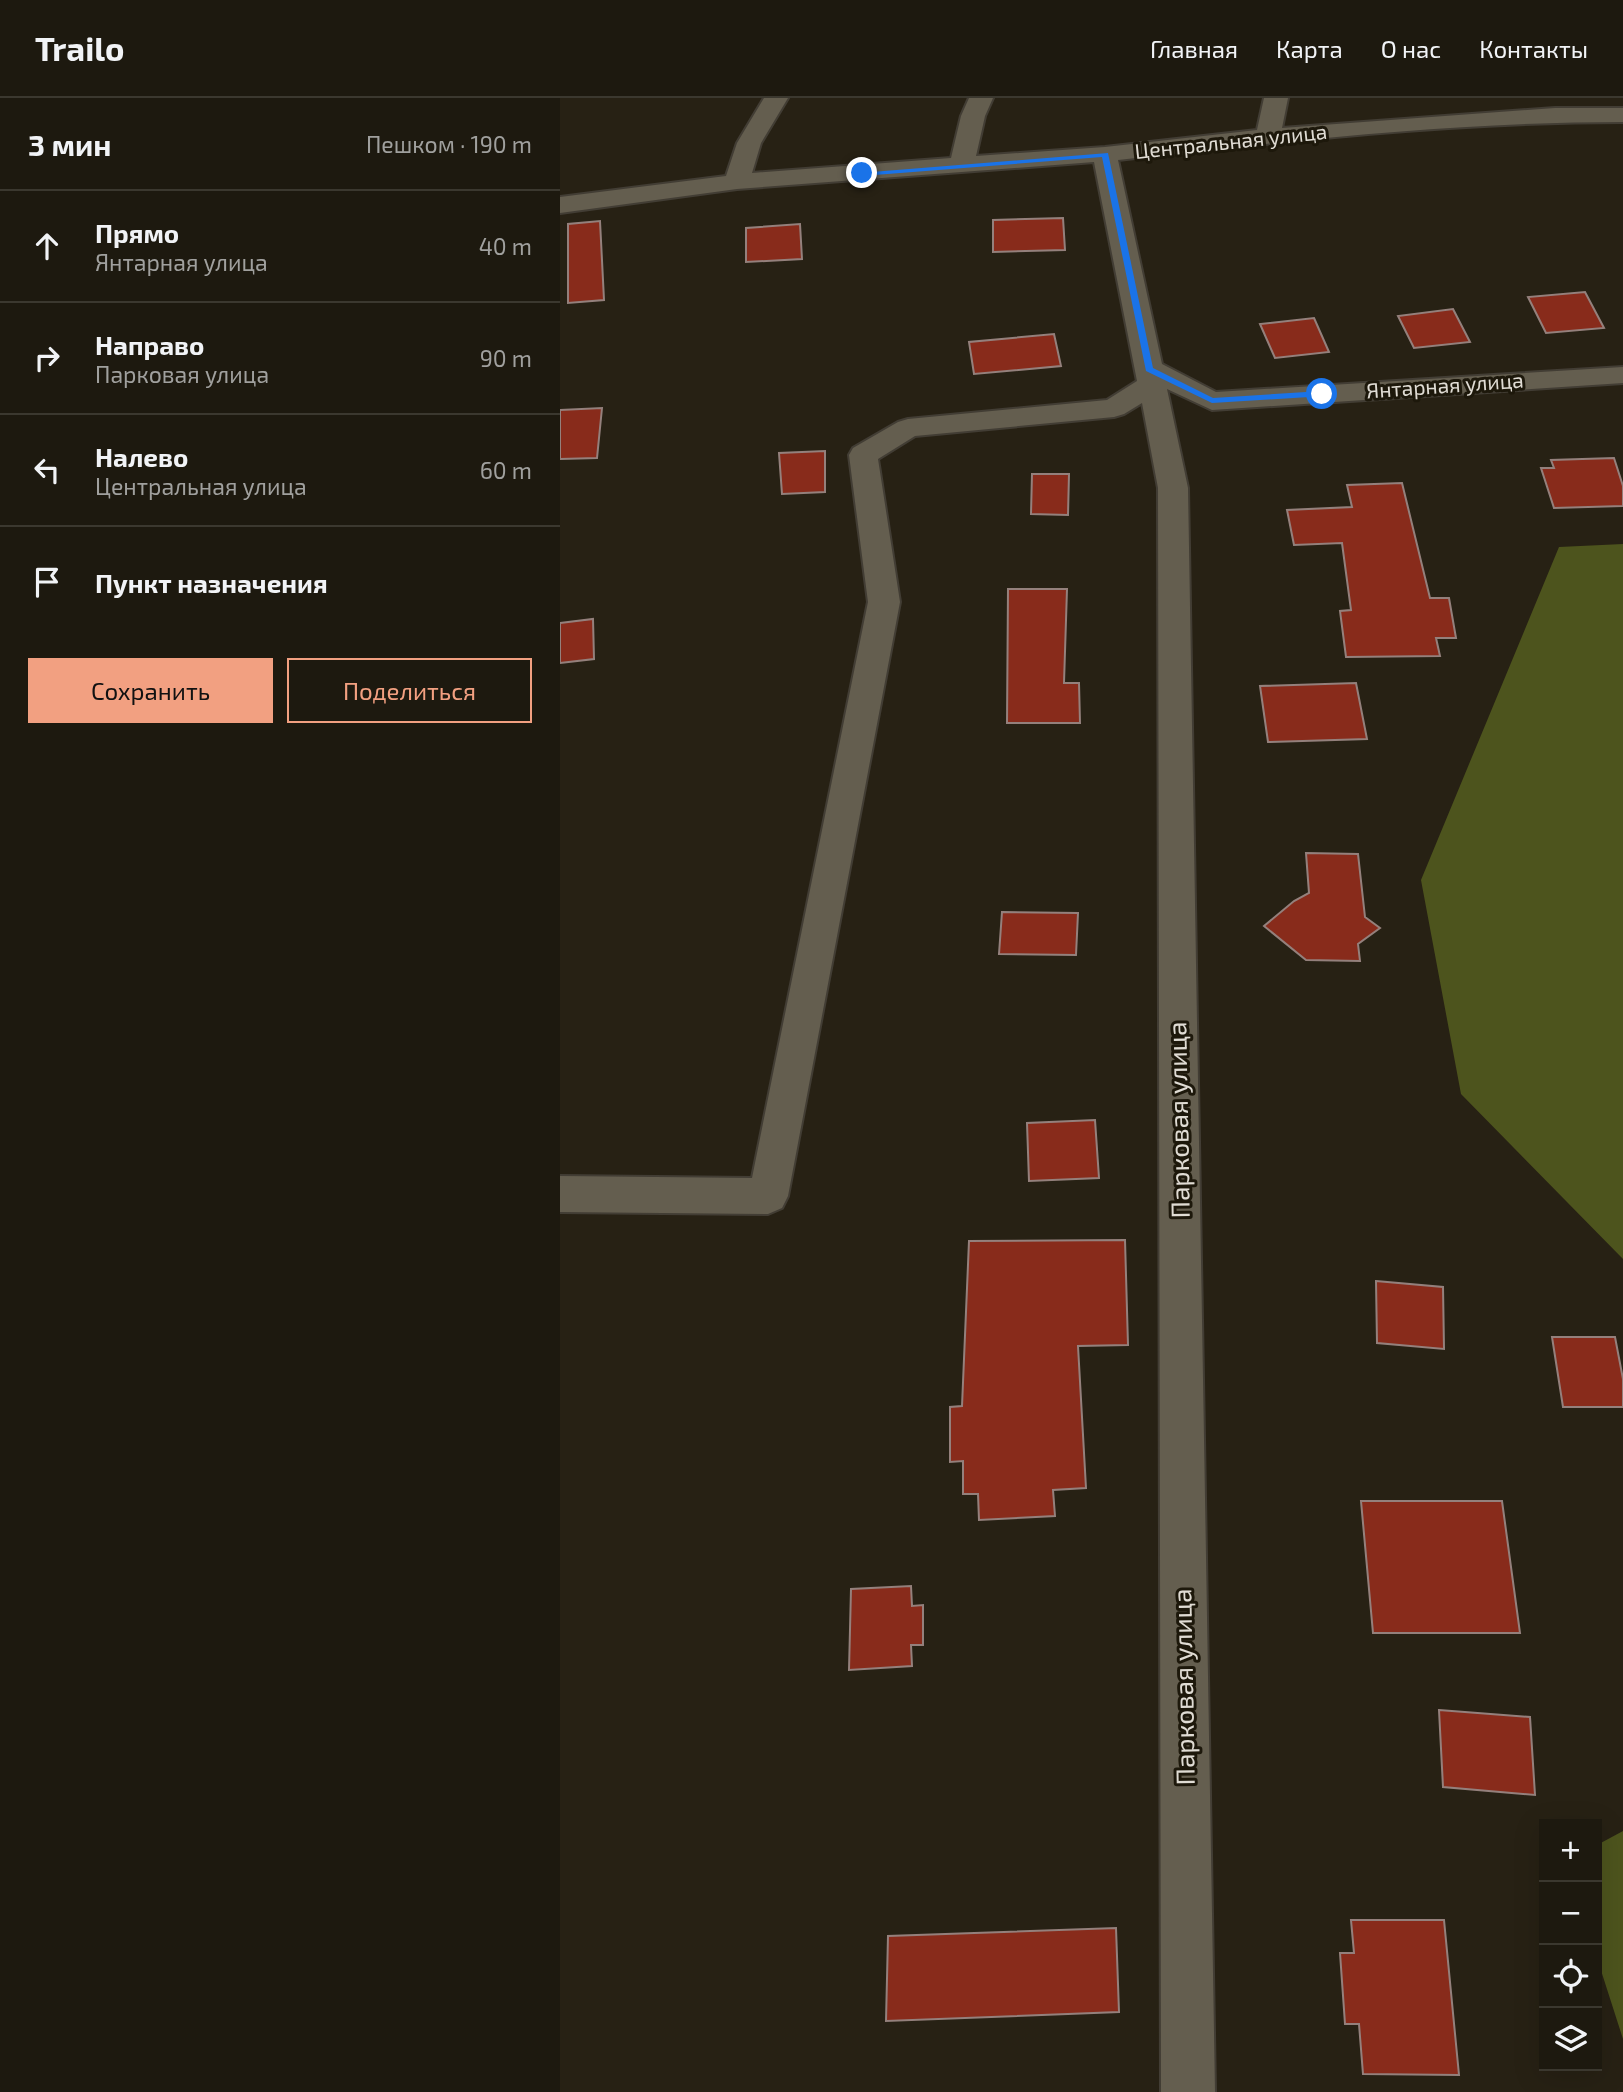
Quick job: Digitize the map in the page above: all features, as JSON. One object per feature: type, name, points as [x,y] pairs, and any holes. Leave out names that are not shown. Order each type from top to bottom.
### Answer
[{"type":"street","points":[[737,182],[749,143],[776,98]]},
{"type":"street","points":[[962,166],[973,116],[981,98]]},
{"type":"street","points":[[1268,136],[1276,98]]},
{"type":"street","name":"Центральная улица","points":[[560,205],[737,182],[962,166],[1268,136],[1401,127],[1555,106],[1623,116]]},
{"type":"street","name":"Парковая улица","points":[[1105,154],[1173,488],[1188,2092]]},
{"type":"street","name":"Янтарная улица","points":[[1151,377],[1212,401],[1623,375]]},
{"type":"street","points":[[560,1194],[768,1196],[884,602],[863,456],[908,428],[1114,408],[1151,377]]},
{"type":"green space","points":[[1623,544],[1623,1259],[1461,1094],[1421,880],[1559,547]]},
{"type":"green space","points":[[1623,1831],[1623,2039],[1602,1974],[1602,1842]]},
{"type":"building","points":[[1063,218],[1065,250],[993,252],[993,220]]},
{"type":"building","points":[[600,221],[604,300],[568,303],[568,224]]},
{"type":"building","points":[[800,224],[802,259],[746,262],[746,228]]},
{"type":"building","points":[[1585,292],[1604,328],[1546,333],[1528,297]]},
{"type":"building","points":[[1453,309],[1470,342],[1414,348],[1398,316]]},
{"type":"building","points":[[1314,318],[1329,352],[1275,358],[1260,324]]},
{"type":"building","points":[[1054,334],[1061,366],[974,374],[969,342]]},
{"type":"building","points":[[602,408],[597,458],[560,459],[560,410]]},
{"type":"building","points":[[825,451],[825,492],[782,494],[779,453]]},
{"type":"building","points":[[1614,458],[1623,486],[1623,506],[1554,508],[1541,468],[1554,468],[1551,460]]},
{"type":"building","points":[[1032,474],[1069,474],[1068,515],[1031,514]]},
{"type":"building","points":[[1402,483],[1430,598],[1449,598],[1456,638],[1436,638],[1440,656],[1346,657],[1340,611],[1351,610],[1342,543],[1294,545],[1287,510],[1352,507],[1347,485]]},
{"type":"building","points":[[1008,589],[1067,589],[1064,683],[1079,683],[1080,723],[1007,723]]},
{"type":"building","points":[[593,619],[594,659],[560,663],[560,623]]},
{"type":"building","points":[[1356,683],[1367,739],[1268,742],[1260,686]]},
{"type":"building","points":[[1306,853],[1358,854],[1365,917],[1380,928],[1358,944],[1360,961],[1306,960],[1264,926],[1294,901],[1309,893]]},
{"type":"building","points":[[1002,912],[1078,913],[1076,955],[999,954]]},
{"type":"building","points":[[1095,1120],[1099,1178],[1029,1181],[1027,1123]]},
{"type":"building","points":[[1125,1240],[1128,1345],[1078,1346],[1086,1488],[1053,1490],[1055,1516],[979,1520],[978,1494],[963,1494],[963,1461],[950,1462],[950,1407],[962,1406],[969,1241]]},
{"type":"building","points":[[1376,1281],[1443,1287],[1444,1349],[1377,1343]]},
{"type":"building","points":[[1552,1337],[1615,1337],[1623,1379],[1623,1407],[1563,1407]]},
{"type":"building","points":[[1361,1501],[1502,1501],[1520,1633],[1373,1633]]},
{"type":"building","points":[[911,1586],[912,1606],[923,1605],[923,1645],[911,1645],[912,1666],[849,1670],[851,1589]]},
{"type":"building","points":[[1439,1710],[1530,1717],[1535,1795],[1443,1787]]},
{"type":"building","points":[[1351,1920],[1444,1920],[1459,2075],[1363,2074],[1359,2024],[1345,2024],[1340,1953],[1354,1953]]},
{"type":"building","points":[[1116,1928],[1119,2012],[886,2021],[888,1936]]},
{"type":"route","points":[[862,173],[1105,154],[1149,369],[1212,401],[1322,394]]}]
